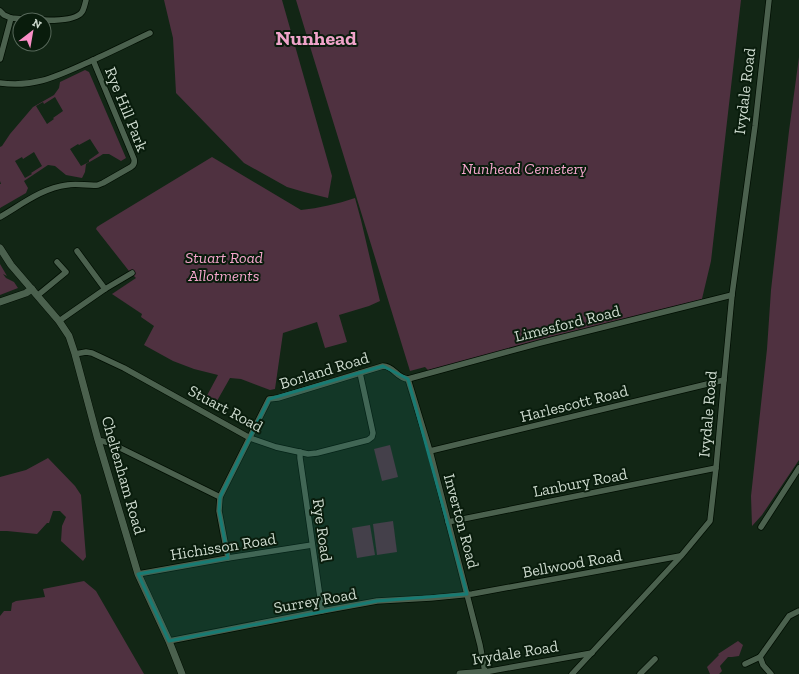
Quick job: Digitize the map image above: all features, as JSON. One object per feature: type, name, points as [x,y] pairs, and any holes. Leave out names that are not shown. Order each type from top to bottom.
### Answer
[{"type":"street","points":[[0,11],[4,15],[11,18],[59,21],[73,18],[82,12],[86,0]]},
{"type":"street","name":"Ivydale Road","points":[[460,674],[485,673],[592,653],[710,521],[732,295],[755,126],[769,0]]},
{"type":"street","points":[[0,59],[11,18]]},
{"type":"street","name":"Rye Hill Park","points":[[0,83],[19,85],[53,78],[150,33]]},
{"type":"street","name":"Rye Hill Park","points":[[0,218],[47,190],[67,185],[98,185],[133,165],[134,159],[93,60]]},
{"type":"street","name":"Cheltenham Road","points":[[0,248],[12,265],[60,320],[69,336],[138,574],[169,641],[182,674]]},
{"type":"street","points":[[77,251],[105,289]]},
{"type":"street","points":[[38,295],[66,272],[57,262]]},
{"type":"street","points":[[60,320],[105,289],[132,273]]},
{"type":"street","points":[[0,302],[26,293],[32,289]]},
{"type":"street","name":"Limesford Road","points":[[408,379],[547,341],[732,295]]},
{"type":"street","name":"Stuart Road","points":[[75,354],[86,352],[92,353],[124,368],[250,438],[308,454],[322,452],[368,440],[372,437],[373,433],[360,373]]},
{"type":"street","name":"Borland Road","points":[[228,558],[219,510],[220,497],[269,399],[278,398],[383,366],[390,367],[400,377],[408,379]]},
{"type":"street","name":"Inverton Road","points":[[408,379],[430,451],[480,645],[485,673]]},
{"type":"street","name":"Harlescott Road","points":[[430,451],[724,380]]},
{"type":"street","points":[[98,440],[110,443],[220,497]]},
{"type":"street","name":"Rye Road","points":[[300,452],[322,610]]},
{"type":"street","name":"Lanbury Road","points":[[448,522],[716,468]]},
{"type":"street","points":[[761,527],[799,468]]},
{"type":"street","name":"Hichisson Road","points":[[138,574],[312,545]]},
{"type":"street","name":"Bellwood Road","points":[[467,594],[680,556]]},
{"type":"street","name":"Surrey Road","points":[[169,641],[322,610],[377,601],[467,594]]},
{"type":"street","points":[[745,664],[760,657],[789,616],[799,611]]},
{"type":"street","points":[[572,674],[592,653]]},
{"type":"street","points":[[760,657],[771,674]]},
{"type":"street","points":[[640,674],[655,658]]},
{"type":"highlighted area","points":[[383,366],[408,379],[467,594],[377,601],[169,641],[138,574],[228,558],[219,511],[220,497],[269,399]]},
{"type":"green space","points":[[164,0],[282,0],[332,176],[328,198],[287,187],[244,163],[176,93],[173,38]]},
{"type":"green space","name":"Nunhead Cemetery","points":[[296,0],[741,0],[711,261],[701,303],[554,342],[541,340],[535,346],[431,373],[425,367],[410,371]]},
{"type":"green space","points":[[799,57],[799,460],[762,515],[752,526],[751,496],[767,349],[771,290]]},
{"type":"green space","points":[[85,70],[89,72],[126,158],[121,161],[109,154],[103,154],[86,164],[85,172],[82,178],[66,175],[55,166],[48,165],[24,181],[28,188],[26,193],[0,208],[0,147],[33,107],[54,95],[59,88],[60,82]],"holes":[[[55,97],[63,111],[47,124],[36,106],[43,102],[44,104]],[[90,139],[99,153],[89,160],[89,162],[81,166],[70,149],[78,144],[79,145]],[[34,152],[42,166],[25,178],[15,161],[22,157],[23,159]]]},
{"type":"green space","name":"Stuart Road Allotments","points":[[212,157],[301,210],[328,206],[355,198],[380,301],[339,315],[347,342],[325,348],[317,322],[283,333],[275,389],[270,390],[241,379],[230,378],[213,408],[203,403],[218,375],[194,369],[173,361],[144,345],[154,326],[141,317],[142,314],[112,294],[136,278],[96,229],[100,225]]},
{"type":"green space","points":[[0,264],[7,276],[3,274],[6,278],[14,282],[18,288],[0,295]]},
{"type":"green space","points":[[390,445],[398,477],[382,481],[374,449]]},
{"type":"green space","points":[[48,458],[75,486],[81,495],[86,557],[83,561],[61,541],[62,526],[66,517],[60,511],[53,511],[49,523],[47,523],[37,534],[0,531],[0,477],[26,470]]},
{"type":"green space","points":[[393,521],[397,552],[377,555],[373,524]]},
{"type":"green space","points":[[370,525],[375,555],[357,558],[352,528]]},
{"type":"green space","points":[[84,581],[96,591],[144,674],[0,674],[0,616],[4,611],[11,611],[12,603],[16,601],[45,597],[43,589]]},
{"type":"green space","points":[[738,641],[743,645],[739,656],[728,657],[720,666],[722,671],[719,674],[710,674],[707,667],[719,655],[718,654]]},
{"type":"district","name":"Nunhead","points":[[316,38]]}]
